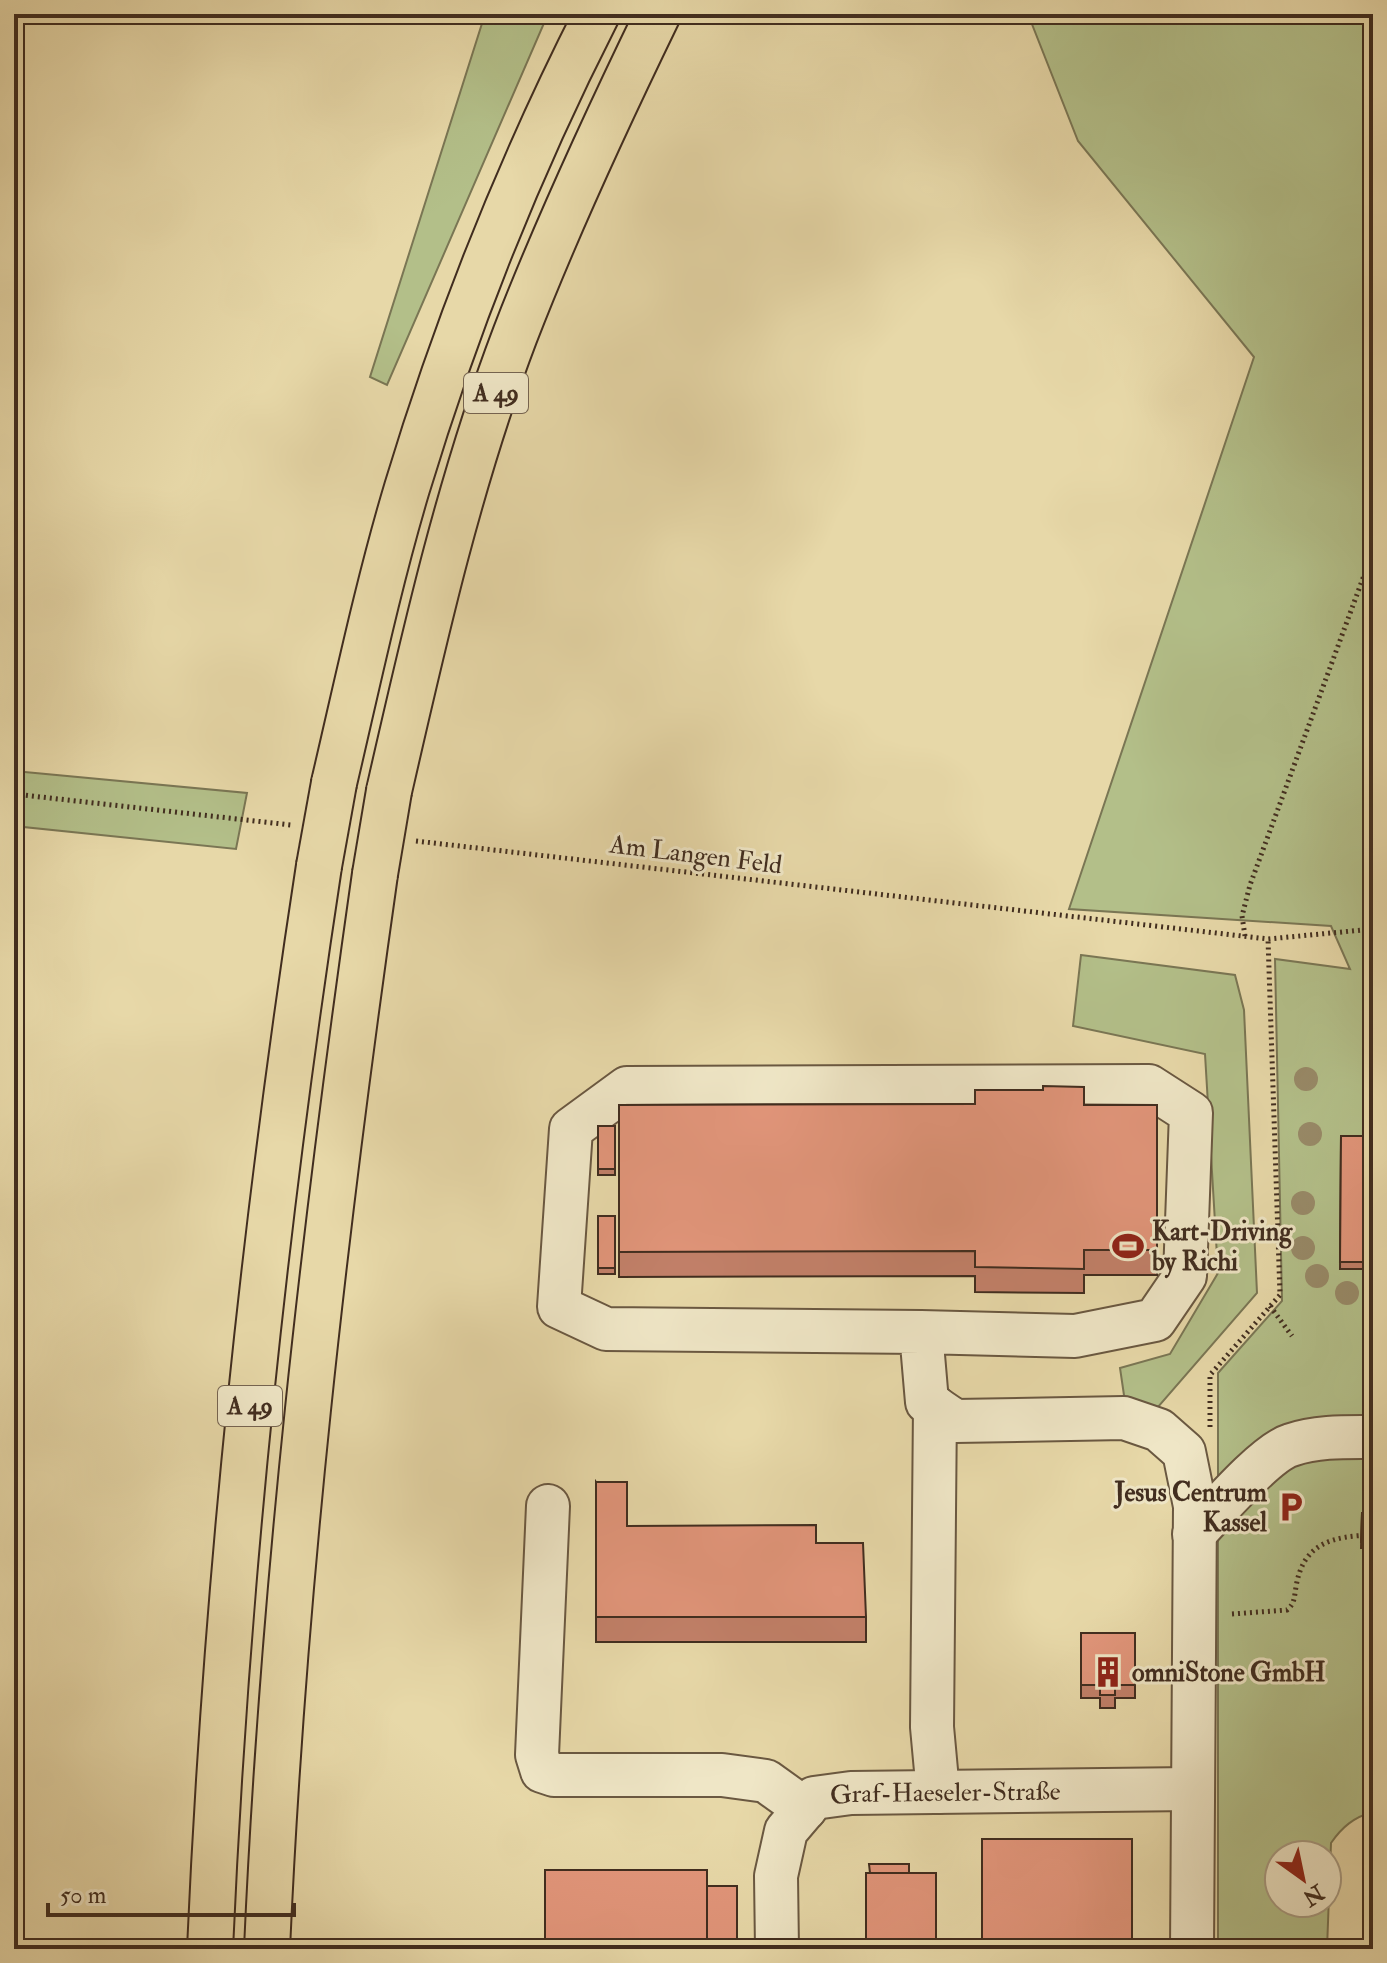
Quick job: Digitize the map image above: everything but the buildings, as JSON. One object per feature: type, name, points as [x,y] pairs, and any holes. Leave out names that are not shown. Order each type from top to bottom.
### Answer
[{"type":"highway","name":"A 49","points":[[210,1949],[244,1466],[312,846],[334,783],[407,488],[463,323],[529,160],[597,14]]},
{"type":"highway","name":"A 49","points":[[267,1949],[301,1463],[333,1166],[389,791],[422,645],[461,501],[514,337],[583,171],[658,14]]},
{"type":"street","points":[[1149,1086],[1191,1113],[1185,1276],[1155,1320],[1075,1336],[921,1332],[606,1329],[559,1307],[571,1129],[627,1088],[1149,1086]]},
{"type":"street","points":[[921,1332],[927,1402],[955,1421],[1124,1418],[1159,1430],[1184,1452],[1195,1520],[1192,1949]]},
{"type":"street","points":[[935,1407],[932,1727],[938,1792]]},
{"type":"street","points":[[1195,1520],[1289,1445],[1334,1437],[1373,1437]]},
{"type":"street","points":[[548,1506],[537,1755],[542,1771],[554,1775],[722,1775],[766,1781],[805,1809]]},
{"type":"street","name":"Graf-Haeseler-Straße","points":[[777,1949],[776,1876],[786,1831],[814,1798],[851,1793],[1192,1789]]},
{"type":"path","points":[[1245,936],[1242,916],[1250,885],[1373,551]]},
{"type":"path","points":[[14,794],[312,846]]},
{"type":"path","name":"Am Langen Feld","points":[[400,839],[1268,939],[1373,929]]},
{"type":"path","points":[[1211,1438],[1210,1375],[1280,1295],[1268,939]]},
{"type":"path","points":[[1270,1306],[1292,1336]]},
{"type":"path","points":[[1250,1614],[1278,1614],[1290,1608],[1304,1560],[1333,1538],[1373,1535]]},
{"type":"path","points":[[1373,1542],[1373,1629]]},
{"type":"green space","points":[[485,14],[548,14],[387,385],[370,377]]},
{"type":"green space","points":[[1028,14],[1373,14],[1373,1812],[1349,1823],[1334,1839],[1263,1839],[1263,1919],[1328,1919],[1327,1949],[1218,1949],[1218,1373],[1282,1301],[1275,959],[1350,969],[1331,926],[1069,909],[1254,357],[1078,141]]},
{"type":"green space","points":[[14,771],[247,793],[236,849],[14,826]]},
{"type":"green space","points":[[1081,955],[1235,975],[1244,1010],[1257,1293],[1158,1407],[1125,1402],[1120,1368],[1170,1354],[1218,1273],[1205,1054],[1073,1026]]},
{"type":"place","name":"Kart-Driving by Richi","points":[[1128,1246]]},
{"type":"place","name":"Jesus Centrum Kassel","points":[[1291,1507]]},
{"type":"place","name":"omniStone GmbH","points":[[1108,1672]]}]
